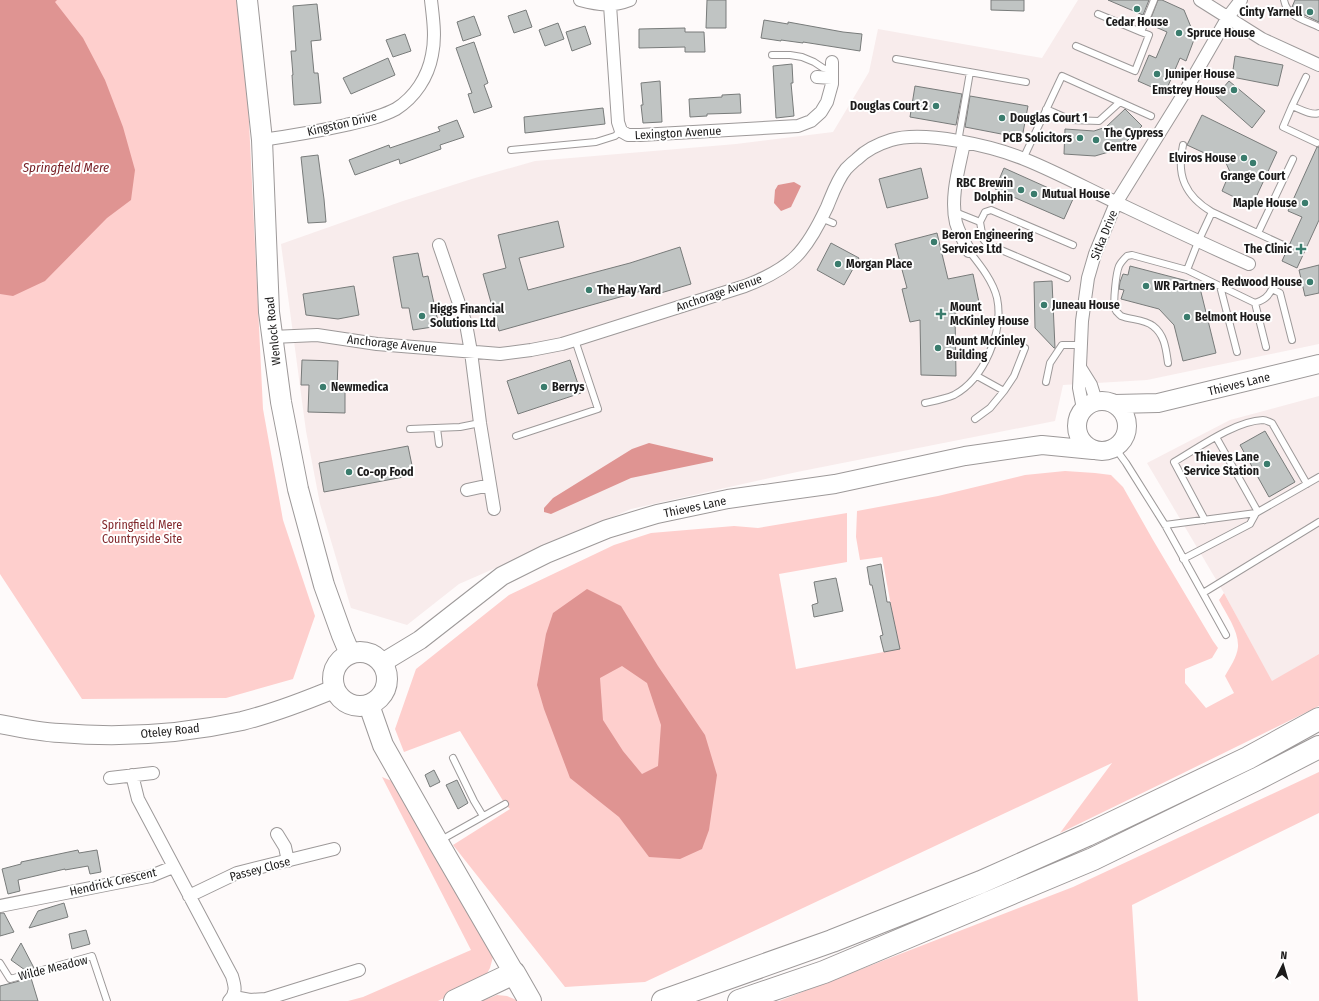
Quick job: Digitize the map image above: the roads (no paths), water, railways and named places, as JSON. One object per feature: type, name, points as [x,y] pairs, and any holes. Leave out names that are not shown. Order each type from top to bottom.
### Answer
[{"type":"highway","points":[[663,1001],[832,941],[981,882],[1088,835],[1248,758],[1319,720]]},
{"type":"highway","points":[[739,1001],[824,972],[1093,859],[1257,779],[1319,746]]},
{"type":"highway","points":[[455,1001],[514,973],[530,1001]]},
{"type":"main road","name":"Wenlock Road","points":[[247,0],[262,140],[269,312],[281,402],[298,489],[324,585],[350,654]]},
{"type":"main road","name":"Thieves Lane","points":[[1158,403],[1319,364]]},
{"type":"main road","points":[[1094,450],[1085,445],[1079,437],[1076,427],[1080,414],[1090,405],[1106,401],[1114,404],[1121,409],[1125,415],[1127,431]]},
{"type":"main road","points":[[1114,404],[1158,403]]},
{"type":"main road","points":[[1042,445],[1104,452],[1115,448],[1123,441],[1127,431],[1143,414],[1158,403]]},
{"type":"main road","points":[[1042,445],[1076,427]]},
{"type":"main road","name":"Thieves Lane","points":[[382,663],[420,640],[502,576],[546,554],[607,529],[657,514],[728,499],[835,484],[965,456],[1042,445]]},
{"type":"main road","points":[[359,652],[376,656],[386,671],[388,679],[386,687],[382,695],[369,705],[360,707],[348,704],[338,696],[334,689],[333,676],[337,664],[342,658],[350,654],[359,652]]},
{"type":"main road","name":"Oteley Road","points":[[0,724],[42,731],[74,734],[127,735],[175,731],[227,724],[244,720],[289,706],[334,689]]},
{"type":"main road","points":[[369,705],[383,745],[514,973]]},
{"type":"street","name":"Kingston Drive","points":[[262,140],[323,130],[362,121],[387,113],[407,100],[417,90],[422,82],[428,69],[432,54],[434,37],[431,0]]},
{"type":"street","points":[[580,0],[610,5],[630,0]]},
{"type":"street","points":[[1200,0],[1262,39],[1319,65]]},
{"type":"street","name":"Sitka Drive","points":[[1090,405],[1079,388],[1084,298],[1095,254],[1116,203],[1183,95],[1228,17],[1241,0]]},
{"type":"street","name":"Lexington Avenue","points":[[610,5],[618,114],[621,131],[628,135],[798,126],[811,121],[821,112],[828,98],[832,70]]},
{"type":"street","points":[[817,77],[832,70]]},
{"type":"street","name":"Anchorage Avenue","points":[[272,337],[316,335],[377,344],[500,354],[531,350],[575,340],[762,280],[776,272],[797,256],[808,242],[822,218],[835,188],[845,170],[860,156],[874,146],[892,140],[912,137],[961,142],[1023,158],[1198,242],[1249,264]]},
{"type":"street","points":[[961,142],[955,212],[960,235],[969,251]]},
{"type":"street","points":[[439,245],[466,324],[494,509]]},
{"type":"street","points":[[467,490],[490,485]]},
{"type":"street","points":[[110,778],[153,773]]},
{"type":"street","name":"Hendrick Crescent","points":[[0,906],[151,876],[173,867],[138,799],[132,775]]},
{"type":"street","points":[[277,834],[284,847],[288,861]]},
{"type":"street","name":"Passey Close","points":[[189,896],[237,874],[334,850]]},
{"type":"street","points":[[173,867],[232,976],[235,984],[235,992],[231,999],[266,999],[359,970]]},
{"type":"lane","points":[[1141,32],[1154,0]]},
{"type":"lane","points":[[1284,0],[1288,11],[1293,15],[1319,27]]},
{"type":"lane","points":[[1076,46],[1135,71],[1149,36],[1098,14]]},
{"type":"lane","points":[[772,55],[790,55],[802,58],[814,62],[822,68],[832,70]]},
{"type":"lane","points":[[896,59],[1026,82]]},
{"type":"lane","points":[[961,142],[970,72]]},
{"type":"lane","points":[[1023,158],[1062,76],[1151,116]]},
{"type":"lane","points":[[1306,76],[1283,127],[1317,143]]},
{"type":"lane","points":[[1046,109],[1071,120],[1099,121],[1120,102]]},
{"type":"lane","points":[[1292,106],[1310,113],[1319,113]]},
{"type":"lane","points":[[511,150],[596,142],[615,136],[621,131]]},
{"type":"lane","points":[[1183,145],[1180,170],[1184,181],[1194,198],[1202,206],[1212,212],[1283,245]]},
{"type":"lane","points":[[1258,233],[1293,159]]},
{"type":"lane","points":[[1067,278],[988,244],[983,239],[980,222],[985,212],[991,210],[1073,245]]},
{"type":"lane","points":[[955,212],[980,222]]},
{"type":"lane","points":[[1186,270],[1212,212]]},
{"type":"lane","points":[[822,218],[833,223]]},
{"type":"lane","points":[[925,403],[953,395],[965,387],[977,376],[992,345],[998,310],[997,300],[987,276],[969,251]]},
{"type":"lane","points":[[1168,363],[1164,340],[1160,333],[1146,322],[1117,313],[1115,308],[1117,273],[1119,266],[1127,256],[1132,255],[1186,270],[1255,303],[1263,301],[1272,289],[1280,292],[1292,340]]},
{"type":"lane","points":[[1220,286],[1237,352]]},
{"type":"lane","points":[[1255,303],[1266,347]]},
{"type":"lane","points":[[516,436],[598,408],[575,340]]},
{"type":"lane","points":[[1046,382],[1050,363],[1062,345],[1081,345]]},
{"type":"lane","points":[[975,419],[990,408],[1004,391],[1014,376],[1025,348]]},
{"type":"lane","points":[[977,376],[1004,391]]},
{"type":"lane","points":[[1205,520],[1174,462],[1216,437],[1243,424],[1264,420],[1272,423],[1307,484]]},
{"type":"lane","points":[[410,429],[460,427],[480,423]]},
{"type":"lane","points":[[436,428],[439,444]]},
{"type":"lane","points":[[1216,437],[1257,513]]},
{"type":"lane","points":[[1115,448],[1165,525],[1226,635]]},
{"type":"lane","points":[[1165,525],[1257,513],[1319,477]]},
{"type":"lane","points":[[1183,559],[1250,524],[1257,513]]},
{"type":"lane","points":[[1204,593],[1319,522]]},
{"type":"lane","points":[[453,758],[474,801],[484,816]]},
{"type":"lane","points":[[438,842],[505,804]]},
{"type":"lane","name":"Wilde Meadow","points":[[0,963],[10,979],[92,956],[106,1001]]},
{"type":"water","name":"Springfield Mere","points":[[0,0],[57,0],[55,2],[83,38],[105,80],[123,127],[135,170],[131,200],[107,218],[45,281],[13,296],[0,294]]},
{"type":"water","points":[[794,182],[801,186],[791,207],[781,211],[774,203],[775,190],[778,185]]},
{"type":"water","points":[[649,443],[713,458],[713,461],[631,478],[551,514],[544,512],[544,508],[553,498],[632,449]]},
{"type":"water","points":[[587,589],[621,606],[658,666],[705,735],[717,775],[709,830],[702,849],[680,859],[649,857],[619,817],[570,778],[544,709],[537,685],[546,634],[553,613]],"holes":[[[622,666],[647,683],[661,725],[658,766],[642,774],[623,751],[603,720],[600,678]]]},
{"type":"place","name":"Cedar House","points":[[1137,9]]},
{"type":"place","name":"Cinty Yarnell","points":[[1310,12]]},
{"type":"place","name":"Spruce House","points":[[1179,33]]},
{"type":"place","name":"Juniper House","points":[[1157,74]]},
{"type":"place","name":"Emstrey House","points":[[1234,90]]},
{"type":"place","name":"Douglas Court 2","points":[[936,106]]},
{"type":"place","name":"Douglas Court 1","points":[[1002,118]]},
{"type":"place","name":"PCB Solicitors","points":[[1080,138]]},
{"type":"place","name":"The Cypress Centre","points":[[1096,140]]},
{"type":"place","name":"Elviros House","points":[[1244,158]]},
{"type":"place","name":"Grange Court","points":[[1253,163]]},
{"type":"place","name":"RBC Brewin Dolphin","points":[[1021,190]]},
{"type":"place","name":"Mutual House","points":[[1034,194]]},
{"type":"place","name":"Maple House","points":[[1305,203]]},
{"type":"place","name":"Beron Engineering Services Ltd","points":[[934,242]]},
{"type":"place","name":"The Clinic","points":[[1301,249]]},
{"type":"place","name":"Morgan Place","points":[[838,264]]},
{"type":"place","name":"Redwood House","points":[[1310,282]]},
{"type":"place","name":"WR Partners","points":[[1146,286]]},
{"type":"place","name":"The Hay Yard","points":[[589,290]]},
{"type":"place","name":"Juneau House","points":[[1044,305]]},
{"type":"place","name":"Mount McKinley House","points":[[941,314]]},
{"type":"place","name":"Higgs Financial Solutions Ltd","points":[[422,316]]},
{"type":"place","name":"Belmont House","points":[[1187,317]]},
{"type":"place","name":"Mount McKinley Building","points":[[938,348]]},
{"type":"place","name":"Newmedica","points":[[323,387]]},
{"type":"place","name":"Berrys","points":[[544,387]]},
{"type":"place","name":"Thieves Lane Service Station","points":[[1267,464]]},
{"type":"place","name":"Co-op Food","points":[[349,472]]},
{"type":"park label","name":"Springfield Mere Countryside Site","points":[[142,532]]}]
